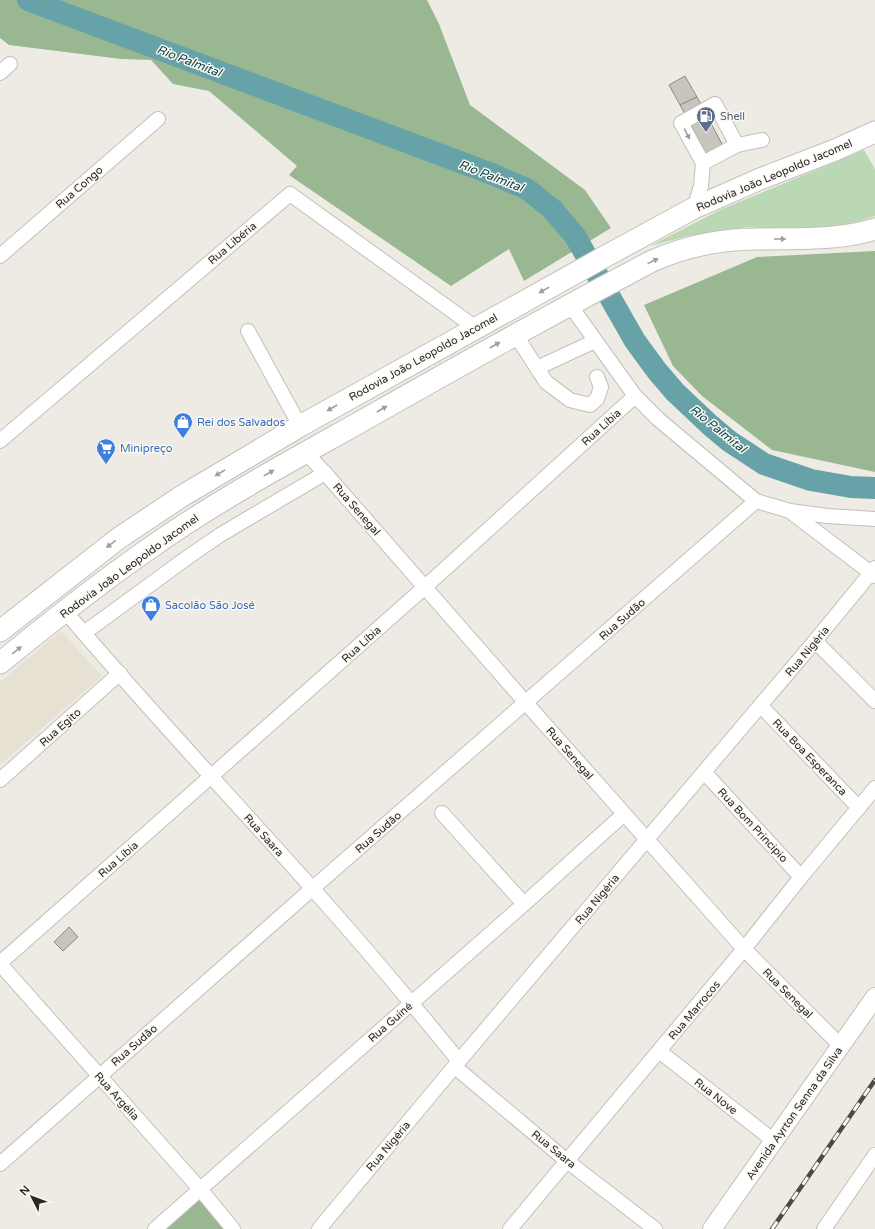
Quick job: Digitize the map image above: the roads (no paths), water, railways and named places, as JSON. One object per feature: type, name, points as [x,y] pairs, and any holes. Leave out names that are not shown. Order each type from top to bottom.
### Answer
[{"type":"highway","name":"Rodovia João Leopoldo Jacomel","points":[[0,631],[119,538],[182,496],[300,426],[694,208],[875,132]]},
{"type":"highway","name":"Rodovia João Leopoldo Jacomel","points":[[0,663],[65,611],[150,548],[200,514],[515,334],[666,255],[725,241],[838,237],[858,234],[875,229]]},
{"type":"main road","name":"Avenida Ayrton Senna da Silva","points":[[712,1229],[875,997]]},
{"type":"street","points":[[694,208],[701,186],[703,163],[681,123],[715,104],[737,145]]},
{"type":"street","name":"Rua Congo","points":[[0,256],[158,118]]},
{"type":"street","points":[[703,163],[737,145],[762,140]]},
{"type":"street","name":"Rua Libéria","points":[[0,441],[290,194],[476,328]]},
{"type":"street","points":[[570,305],[635,396],[658,419],[756,501],[790,511],[827,516],[875,519]]},
{"type":"street","points":[[248,331],[300,426]]},
{"type":"street","points":[[515,334],[546,382],[570,400],[590,405],[597,399],[601,387],[597,377]]},
{"type":"street","points":[[537,368],[595,341]]},
{"type":"street","name":"Rua Líbia","points":[[0,964],[425,588],[635,396]]},
{"type":"street","name":"Rua Senegal","points":[[306,453],[744,949],[841,1046]]},
{"type":"street","points":[[84,633],[188,556],[220,535],[325,473]]},
{"type":"street","name":"Rua Sudão","points":[[0,1164],[756,501]]},
{"type":"street","points":[[790,511],[874,572]]},
{"type":"street","name":"Rua Nigéria","points":[[319,1229],[874,572]]},
{"type":"street","name":"Rua Saara","points":[[65,611],[211,777],[313,888],[412,1002],[457,1064],[567,1161],[655,1229]]},
{"type":"street","points":[[815,641],[875,701]]},
{"type":"street","name":"Rua Egito","points":[[0,780],[120,673]]},
{"type":"street","name":"Rua Boa Esperanca","points":[[761,706],[859,808]]},
{"type":"street","name":"Rua Bom Principio","points":[[704,772],[801,877]]},
{"type":"street","name":"Rua Marrocos","points":[[510,1229],[744,949],[801,877],[875,788]]},
{"type":"street","points":[[442,813],[524,904]]},
{"type":"street","name":"Rua Guiné","points":[[155,1229],[624,814]]},
{"type":"street","name":"Rua Argélia","points":[[0,964],[200,1189],[233,1229]]},
{"type":"street","name":"Rua Nove","points":[[659,1051],[774,1141]]},
{"type":"street","points":[[824,1229],[874,1158]]},
{"type":"waterway","name":"Rio Palmital","points":[[28,0],[492,174],[527,189],[552,209],[575,236],[635,341],[657,371],[675,392],[710,425],[729,441],[764,464],[811,480],[851,487],[875,488]]},
{"type":"railway","points":[[772,1229],[875,1080]]},
{"type":"place","name":"Shell","points":[[706,133]]},
{"type":"place","name":"Rei dos Salvados","points":[[183,439]]},
{"type":"place","name":"Minipreço","points":[[106,465]]},
{"type":"place","name":"Sacolão São José","points":[[151,622]]}]
